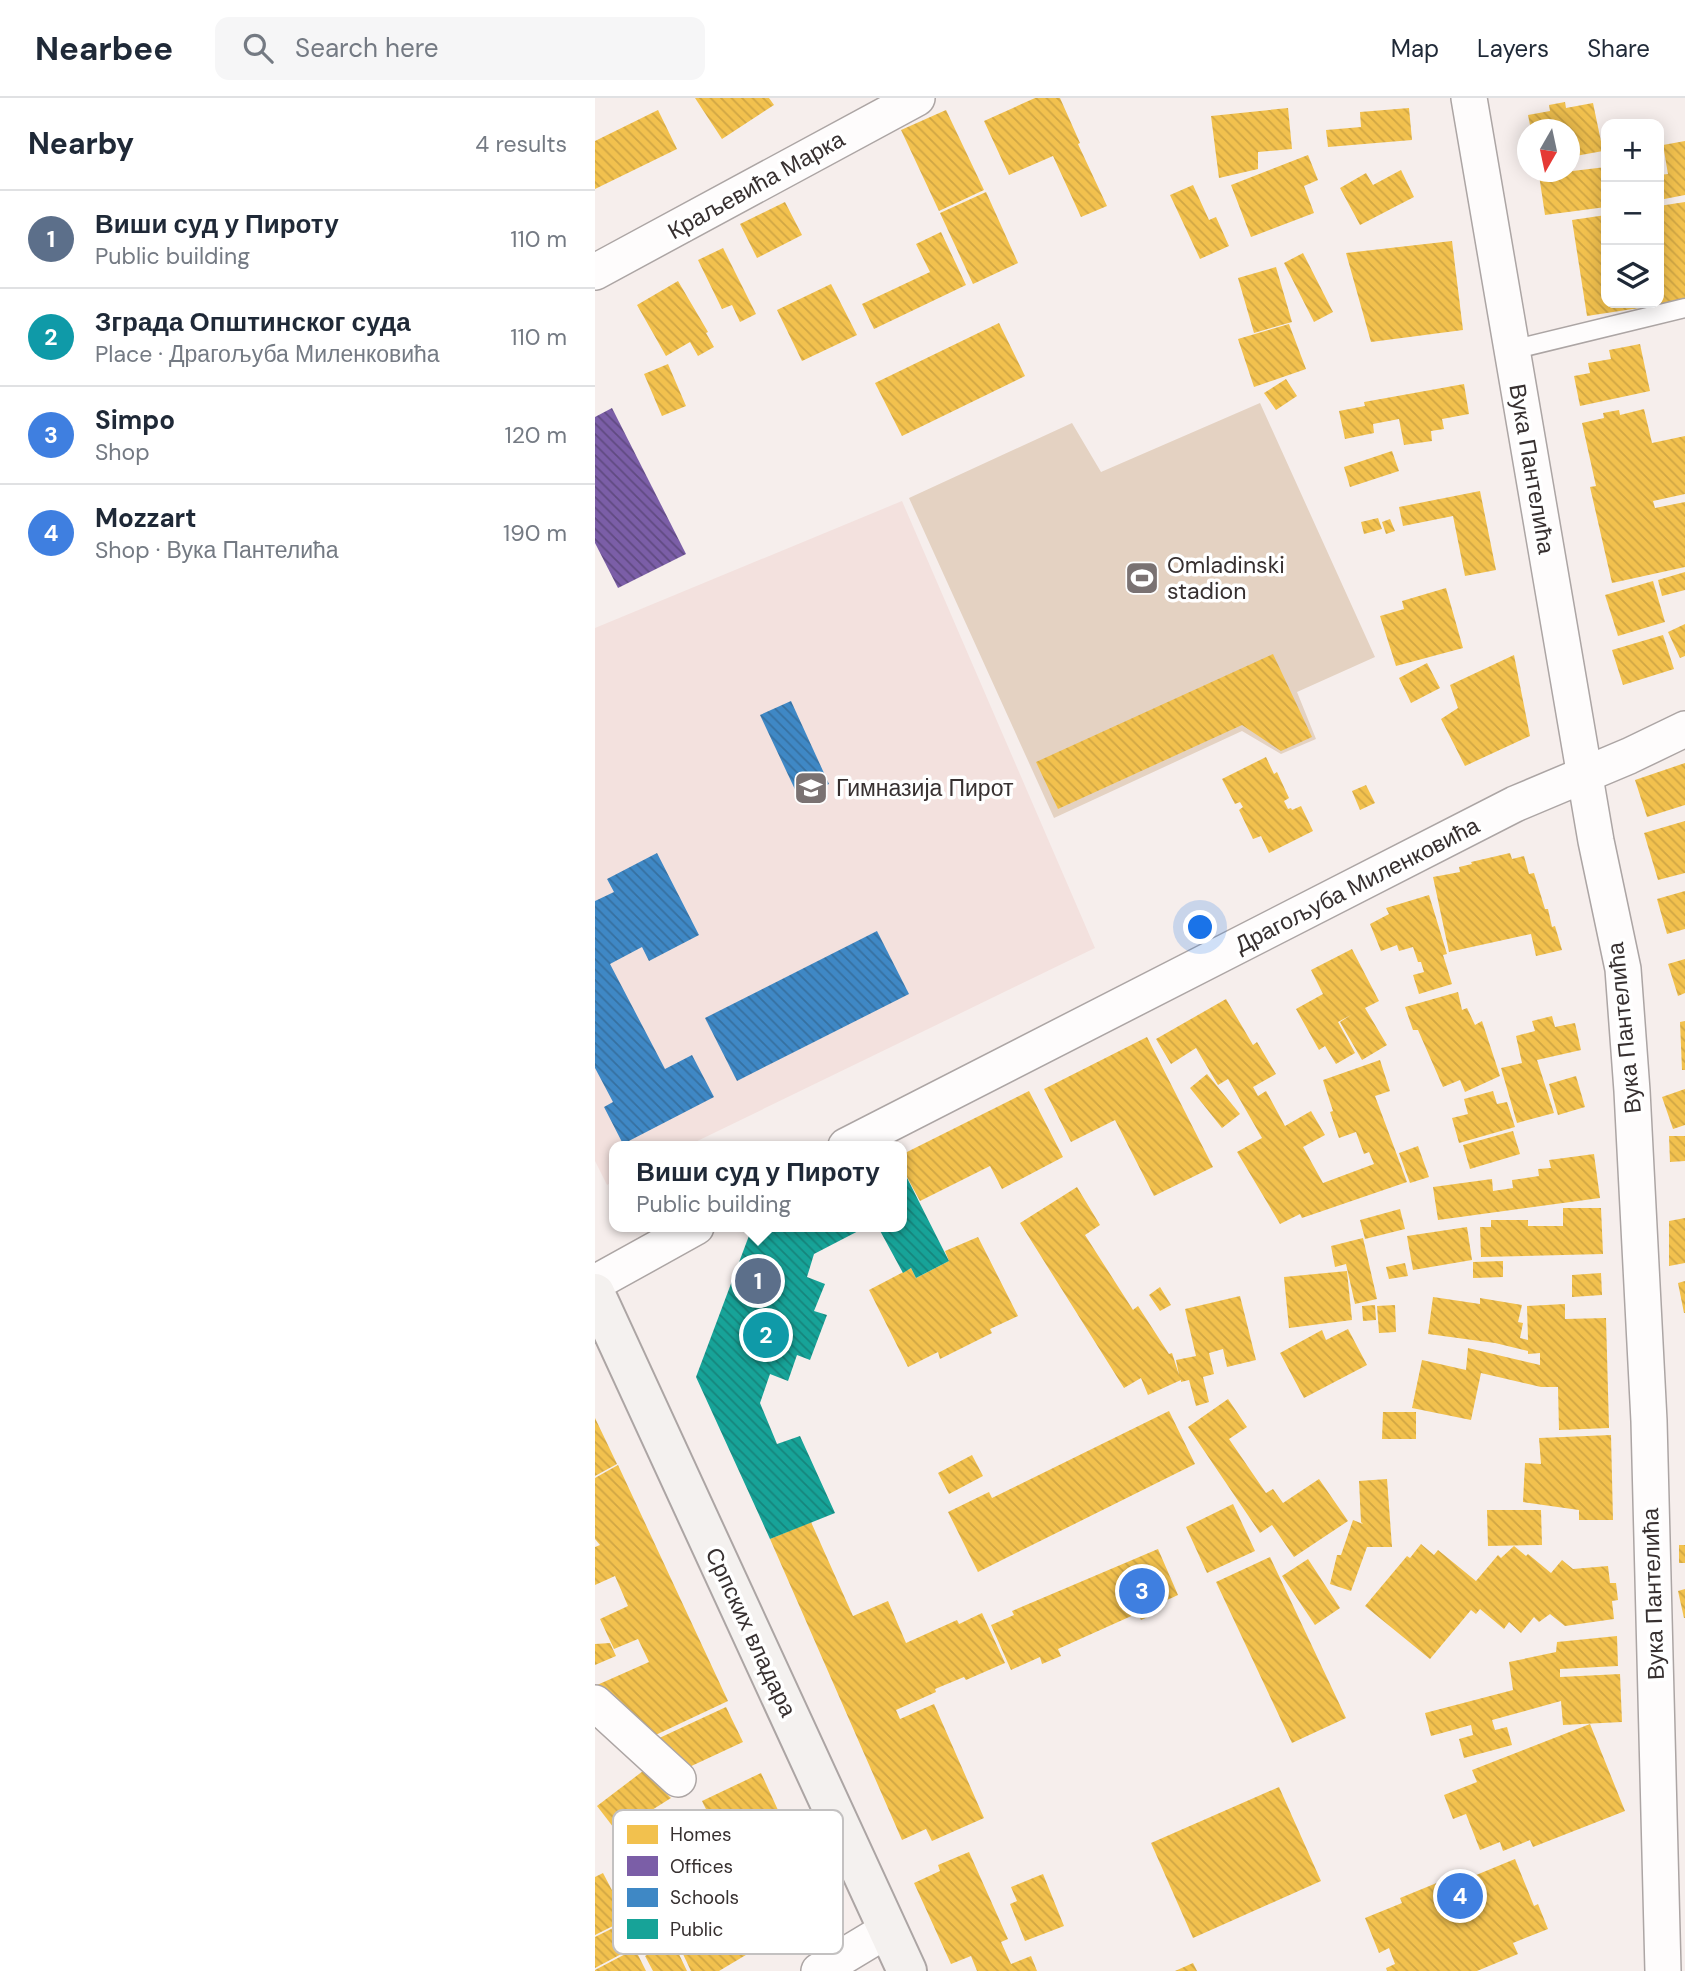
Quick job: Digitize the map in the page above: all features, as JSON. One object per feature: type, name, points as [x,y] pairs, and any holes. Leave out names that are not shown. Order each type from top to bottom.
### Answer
[{"type":"main road","name":"Српских владара","points":[[595,1293],[832,1810]]},
{"type":"main road","name":"Српских владара","points":[[843,1834],[907,1971]]},
{"type":"street","name":"Вука Пантелића","points":[[1469,98],[1595,841],[1623,970],[1632,1091],[1649,1435],[1663,1971]]},
{"type":"street","name":"Краљевића Марка","points":[[595,272],[896,103]]},
{"type":"street","name":"Драгољуба Миленковића","points":[[856,1141],[1515,804],[1685,729]]},
{"type":"street","points":[[595,1283],[688,1232]]},
{"type":"street","points":[[595,1703],[678,1779]]},
{"type":"street","points":[[819,1971],[887,1930]]},
{"type":"lane","points":[[1512,349],[1685,308]]},
{"type":"shaded area","name":"Omladinski stadion","points":[[1260,403],[1375,657],[1297,692],[1316,739],[1281,754],[1242,731],[1054,818],[909,498],[1072,423],[1101,472]]},
{"type":"shaded area","name":"Гимназија Пирот","points":[[902,501],[1095,948],[697,1141],[609,1141],[607,1185],[595,1161],[595,628]]},
{"type":"building: Homes","points":[[695,98],[769,98],[774,105],[722,139]]},
{"type":"building: Homes","points":[[1035,98],[1060,98],[1107,206],[1081,217],[1053,156],[1009,175],[984,121]]},
{"type":"building: Homes","points":[[1565,102],[1566,108],[1593,103],[1601,151],[1580,155],[1580,119],[1529,119],[1528,115],[1550,111],[1549,105]]},
{"type":"building: Homes","points":[[1288,108],[1292,149],[1258,152],[1258,169],[1219,178],[1211,116]]},
{"type":"building: Homes","points":[[1409,108],[1412,140],[1328,147],[1326,130],[1361,127],[1360,112]]},
{"type":"building: Homes","points":[[658,110],[677,149],[595,189],[595,141]]},
{"type":"building: Homes","points":[[946,110],[984,190],[939,211],[901,130]]},
{"type":"building: Homes","points":[[1685,141],[1685,195],[1664,199],[1664,174],[1668,174],[1664,145]]},
{"type":"building: Homes","points":[[1308,155],[1318,180],[1304,186],[1314,213],[1251,237],[1231,185]]},
{"type":"building: Homes","points":[[1601,168],[1601,208],[1545,215],[1540,182],[1580,182],[1580,170]]},
{"type":"building: Homes","points":[[1401,170],[1414,197],[1360,225],[1340,188],[1366,173],[1373,185]]},
{"type":"building: Homes","points":[[1193,185],[1209,220],[1216,217],[1229,246],[1200,259],[1170,195]]},
{"type":"building: Homes","points":[[986,192],[1018,263],[973,284],[940,213]]},
{"type":"building: Homes","points":[[785,202],[802,235],[757,258],[740,224]]},
{"type":"building: Homes","points":[[1685,202],[1685,301],[1664,304],[1664,245],[1664,205]]},
{"type":"building: Homes","points":[[1601,216],[1601,308],[1639,308],[1587,316],[1572,220]]},
{"type":"building: Homes","points":[[941,232],[966,285],[874,329],[862,304],[930,272],[916,244]]},
{"type":"building: Homes","points":[[1452,241],[1463,330],[1371,342],[1346,253]]},
{"type":"building: Homes","points":[[723,248],[756,314],[740,322],[732,305],[722,309],[698,260]]},
{"type":"building: Homes","points":[[1303,253],[1333,312],[1314,322],[1284,263]]},
{"type":"building: Homes","points":[[1276,267],[1292,322],[1254,333],[1238,278]]},
{"type":"building: Homes","points":[[678,281],[714,347],[698,356],[690,342],[666,356],[637,305]]},
{"type":"building: Homes","points":[[831,284],[857,335],[802,361],[777,310]]},
{"type":"building: Homes","points":[[999,323],[1025,376],[902,436],[875,383]]},
{"type":"building: Homes","points":[[1289,324],[1306,369],[1254,387],[1238,339]]},
{"type":"building: Homes","points":[[1640,344],[1650,391],[1580,406],[1574,376],[1590,373],[1588,363],[1611,359],[1609,350]]},
{"type":"building: Homes","points":[[668,364],[686,406],[662,416],[644,374]]},
{"type":"building: Homes","points":[[1286,379],[1297,396],[1276,410],[1264,393]]},
{"type":"building: Homes","points":[[1464,384],[1469,414],[1442,419],[1444,429],[1431,431],[1432,441],[1404,445],[1399,419],[1373,424],[1374,433],[1345,439],[1339,411],[1365,406],[1364,402]]},
{"type":"building: Homes","points":[[1644,409],[1652,443],[1685,436],[1685,494],[1653,501],[1655,508],[1685,502],[1685,567],[1612,583],[1590,487],[1596,486],[1582,423],[1604,418],[1603,413],[1619,410],[1620,415]]},
{"type":"building: Homes","points":[[1392,451],[1399,471],[1350,487],[1344,467]]},
{"type":"building: Homes","points":[[1480,491],[1496,570],[1465,576],[1453,516],[1403,526],[1399,507]]},
{"type":"building: Homes","points":[[1378,518],[1382,529],[1364,534],[1361,522]]},
{"type":"building: Homes","points":[[1390,519],[1395,531],[1386,534],[1382,522]]},
{"type":"building: Homes","points":[[1685,572],[1685,590],[1662,596],[1658,580]]},
{"type":"building: Homes","points":[[1653,581],[1665,622],[1618,636],[1605,595]]},
{"type":"building: Homes","points":[[1446,588],[1463,648],[1396,666],[1380,616],[1404,609],[1402,601]]},
{"type":"building: Homes","points":[[1685,624],[1685,656],[1680,658],[1668,632]]},
{"type":"building: Homes","points":[[1663,635],[1674,669],[1623,685],[1612,650]]},
{"type":"building: Homes","points":[[1273,654],[1312,737],[1281,751],[1242,725],[1058,809],[1036,762]]},
{"type":"building: Homes","points":[[1514,655],[1530,736],[1465,766],[1441,719],[1458,708],[1450,685]]},
{"type":"building: Homes","points":[[1427,663],[1440,688],[1411,703],[1399,678]]},
{"type":"building: Homes","points":[[1266,757],[1274,774],[1277,772],[1289,798],[1284,801],[1288,809],[1301,806],[1313,831],[1269,853],[1261,836],[1253,839],[1239,810],[1243,807],[1240,802],[1235,804],[1222,779]]},
{"type":"building: Homes","points":[[1685,763],[1685,805],[1647,817],[1635,780]]},
{"type":"building: Homes","points":[[1366,785],[1375,803],[1360,810],[1352,791]]},
{"type":"building: Homes","points":[[1685,821],[1685,873],[1658,880],[1644,833]]},
{"type":"building: Homes","points":[[1510,853],[1512,859],[1524,856],[1529,874],[1534,873],[1562,950],[1536,956],[1531,934],[1449,952],[1433,877],[1460,872],[1459,867],[1472,864],[1471,862]]},
{"type":"building: Homes","points":[[1685,891],[1685,929],[1667,934],[1657,899]]},
{"type":"building: Homes","points":[[1429,895],[1447,954],[1443,955],[1452,984],[1419,994],[1413,975],[1424,972],[1413,947],[1399,951],[1397,945],[1381,951],[1370,924],[1389,914],[1386,908]]},
{"type":"building: Homes","points":[[1352,949],[1379,1001],[1365,1008],[1387,1045],[1362,1060],[1340,1022],[1351,1015],[1338,1022],[1355,1053],[1336,1064],[1325,1046],[1319,1050],[1296,1009],[1323,994],[1311,970]]},
{"type":"building: Homes","points":[[1685,959],[1685,993],[1678,996],[1668,964]]},
{"type":"building: Homes","points":[[1458,992],[1462,1010],[1467,1008],[1475,1025],[1482,1021],[1500,1076],[1465,1092],[1460,1080],[1443,1087],[1418,1030],[1413,1030],[1405,1007]]},
{"type":"building: Homes","points":[[1226,999],[1253,1045],[1257,1042],[1276,1074],[1253,1087],[1258,1096],[1266,1091],[1285,1126],[1311,1111],[1325,1135],[1303,1147],[1323,1183],[1374,1164],[1369,1152],[1364,1154],[1356,1132],[1339,1138],[1323,1080],[1380,1060],[1390,1091],[1375,1096],[1407,1182],[1302,1218],[1300,1214],[1280,1224],[1237,1152],[1262,1138],[1228,1079],[1218,1085],[1196,1048],[1171,1064],[1156,1039]]},
{"type":"building: Homes","points":[[1552,1016],[1555,1027],[1575,1023],[1581,1050],[1537,1060],[1554,1113],[1517,1123],[1501,1068],[1522,1063],[1516,1036],[1535,1031],[1532,1021]]},
{"type":"building: Homes","points":[[1685,1021],[1685,1070],[1682,1070],[1680,1022]]},
{"type":"building: Homes","points":[[1147,1037],[1213,1167],[1154,1196],[1115,1120],[1071,1142],[1044,1089]]},
{"type":"building: Homes","points":[[1207,1074],[1240,1114],[1222,1128],[1190,1088]]},
{"type":"building: Homes","points":[[1576,1076],[1585,1107],[1558,1115],[1549,1084]]},
{"type":"building: Homes","points":[[1685,1089],[1685,1125],[1673,1129],[1662,1097]]},
{"type":"building: Homes","points":[[1029,1091],[1063,1157],[1002,1189],[990,1166],[920,1201],[907,1177],[907,1152]]},
{"type":"building: Homes","points":[[1493,1091],[1497,1104],[1507,1102],[1515,1127],[1459,1143],[1452,1118],[1468,1114],[1464,1099]]},
{"type":"building: Homes","points":[[1513,1131],[1520,1154],[1470,1169],[1463,1145]]},
{"type":"building: Homes","points":[[1669,1136],[1685,1136],[1685,1161],[1670,1162]]},
{"type":"building: Homes","points":[[1418,1146],[1429,1177],[1410,1183],[1399,1153]]},
{"type":"building: Homes","points":[[1594,1154],[1600,1198],[1438,1220],[1433,1187],[1492,1179],[1493,1191],[1513,1188],[1512,1180],[1539,1176],[1538,1169],[1551,1168],[1549,1160]]},
{"type":"building: Homes","points":[[1077,1187],[1100,1225],[1085,1235],[1133,1310],[1138,1306],[1169,1354],[1172,1353],[1179,1375],[1176,1360],[1196,1356],[1185,1309],[1240,1296],[1256,1360],[1227,1367],[1223,1349],[1209,1353],[1214,1374],[1203,1377],[1209,1402],[1196,1406],[1189,1380],[1181,1380],[1148,1395],[1141,1378],[1124,1388],[1020,1223]]},
{"type":"building: Homes","points":[[1563,1208],[1601,1208],[1603,1254],[1481,1257],[1480,1227],[1491,1227],[1491,1220],[1528,1220],[1528,1226],[1563,1226]]},
{"type":"building: Homes","points":[[1400,1209],[1405,1229],[1365,1239],[1360,1220]]},
{"type":"building: Homes","points":[[1685,1218],[1685,1263],[1669,1266],[1669,1221]]},
{"type":"building: Homes","points":[[1467,1227],[1472,1260],[1413,1270],[1407,1236]]},
{"type":"building: Homes","points":[[978,1237],[1018,1316],[990,1329],[992,1333],[940,1359],[938,1352],[908,1367],[869,1290],[911,1268],[916,1278],[949,1261],[945,1251]]},
{"type":"building: Homes","points":[[1363,1238],[1377,1299],[1355,1304],[1346,1264],[1335,1267],[1331,1246]]},
{"type":"building: Homes","points":[[1503,1261],[1503,1277],[1473,1278],[1473,1262]]},
{"type":"building: Homes","points":[[1405,1263],[1408,1276],[1389,1279],[1386,1267]]},
{"type":"building: Homes","points":[[1347,1271],[1352,1320],[1289,1328],[1284,1277]]},
{"type":"building: Homes","points":[[1601,1273],[1602,1295],[1572,1297],[1572,1275]]},
{"type":"building: Homes","points":[[1685,1281],[1685,1313],[1684,1313],[1678,1283]]},
{"type":"building: Homes","points":[[1160,1287],[1171,1305],[1160,1311],[1149,1295]]},
{"type":"building: Homes","points":[[1433,1297],[1480,1304],[1480,1298],[1522,1305],[1518,1322],[1523,1323],[1520,1338],[1528,1340],[1527,1306],[1565,1304],[1565,1319],[1606,1318],[1609,1428],[1559,1430],[1558,1387],[1541,1387],[1481,1373],[1471,1420],[1412,1408],[1422,1360],[1466,1370],[1468,1348],[1540,1365],[1540,1353],[1528,1354],[1528,1351],[1495,1343],[1428,1334]]},
{"type":"building: Homes","points":[[1375,1305],[1376,1320],[1363,1321],[1362,1306]]},
{"type":"building: Homes","points":[[1395,1305],[1396,1332],[1379,1333],[1377,1306]]},
{"type":"building: Homes","points":[[1348,1329],[1367,1365],[1304,1398],[1280,1353],[1322,1330],[1326,1340]]},
{"type":"building: Homes","points":[[1228,1399],[1247,1427],[1229,1439],[1266,1493],[1273,1489],[1283,1503],[1319,1479],[1348,1521],[1294,1557],[1272,1525],[1260,1533],[1188,1427]]},
{"type":"building: Homes","points":[[1169,1411],[1195,1464],[978,1572],[948,1512],[989,1492],[992,1498]]},
{"type":"building: Homes","points":[[1383,1412],[1416,1412],[1416,1439],[1382,1439]]},
{"type":"building: Homes","points":[[595,1418],[617,1464],[595,1476]]},
{"type":"building: Homes","points":[[1611,1435],[1613,1520],[1579,1520],[1579,1510],[1523,1502],[1525,1463],[1541,1464],[1539,1438]]},
{"type":"building: Homes","points":[[972,1455],[983,1476],[949,1494],[938,1473]]},
{"type":"building: Homes","points":[[618,1465],[728,1701],[645,1740],[623,1720],[597,1685],[649,1662],[638,1639],[614,1649],[600,1619],[628,1606],[615,1576],[595,1585],[595,1547],[600,1545],[595,1539],[595,1478]]},
{"type":"building: Homes","points":[[1387,1479],[1392,1547],[1367,1547],[1351,1591],[1330,1584],[1337,1555],[1341,1555],[1353,1520],[1363,1524],[1359,1481]]},
{"type":"building: Homes","points":[[1233,1504],[1255,1551],[1207,1573],[1186,1527]]},
{"type":"building: Homes","points":[[1487,1510],[1541,1510],[1542,1545],[1488,1546]]},
{"type":"building: Homes","points":[[811,1522],[853,1616],[888,1601],[906,1643],[957,1620],[959,1624],[982,1613],[1005,1663],[966,1680],[964,1677],[935,1689],[936,1692],[896,1710],[900,1719],[934,1704],[984,1818],[932,1841],[926,1829],[902,1840],[770,1539]]},
{"type":"building: Homes","points":[[1421,1544],[1434,1555],[1438,1550],[1476,1581],[1498,1555],[1501,1558],[1514,1546],[1551,1573],[1562,1560],[1573,1569],[1608,1566],[1610,1583],[1616,1583],[1618,1600],[1612,1601],[1614,1619],[1565,1626],[1550,1614],[1539,1622],[1534,1617],[1521,1633],[1509,1622],[1504,1629],[1480,1609],[1476,1614],[1471,1610],[1430,1659],[1365,1606],[1407,1556],[1410,1558]]},
{"type":"building: Homes","points":[[1679,1545],[1685,1545],[1685,1563],[1679,1563]]},
{"type":"building: Homes","points":[[1158,1549],[1178,1595],[1152,1607],[1155,1614],[1141,1620],[1138,1613],[1058,1649],[1061,1656],[1042,1664],[1040,1657],[1011,1670],[991,1625],[1014,1615],[1012,1611]]},
{"type":"building: Homes","points":[[1270,1557],[1346,1718],[1292,1743],[1216,1582]]},
{"type":"building: Homes","points":[[1308,1559],[1340,1608],[1315,1625],[1282,1576]]},
{"type":"building: Homes","points":[[1685,1589],[1685,1618],[1684,1618],[1678,1591]]},
{"type":"building: Homes","points":[[1617,1636],[1618,1666],[1560,1669],[1560,1677],[1620,1674],[1622,1722],[1563,1725],[1561,1701],[1492,1720],[1495,1730],[1507,1727],[1512,1745],[1464,1758],[1459,1739],[1473,1735],[1471,1725],[1431,1736],[1425,1713],[1513,1690],[1509,1662],[1556,1652],[1557,1642]]},
{"type":"building: Homes","points":[[610,1643],[616,1656],[595,1665],[595,1644]]},
{"type":"building: Homes","points":[[726,1707],[743,1742],[685,1769],[655,1740]]},
{"type":"building: Homes","points":[[1590,1724],[1625,1811],[1533,1847],[1530,1840],[1503,1851],[1500,1842],[1480,1850],[1466,1814],[1453,1819],[1444,1795],[1477,1782],[1472,1770]]},
{"type":"building: Homes","points":[[643,1771],[671,1798],[652,1810],[613,1810],[613,1827],[597,1806]]},
{"type":"building: Homes","points":[[761,1773],[778,1810],[706,1810],[702,1801]]},
{"type":"building: Homes","points":[[1279,1787],[1321,1881],[1193,1938],[1151,1843]]},
{"type":"building: Homes","points":[[969,1852],[1008,1939],[1001,1942],[1011,1964],[1031,1956],[1037,1971],[977,1971],[971,1956],[951,1964],[914,1883],[940,1871],[938,1865]]},
{"type":"building: Homes","points":[[1515,1859],[1534,1906],[1538,1904],[1548,1929],[1513,1943],[1518,1954],[1477,1971],[1387,1971],[1386,1968],[1395,1964],[1389,1948],[1379,1953],[1365,1918],[1402,1903],[1400,1898],[1444,1880],[1447,1887]]},
{"type":"building: Homes","points":[[603,1873],[613,1892],[613,1926],[595,1935],[595,1877]]},
{"type":"building: Homes","points":[[1043,1874],[1064,1926],[1025,1941],[1010,1904],[1017,1901],[1011,1887]]},
{"type":"building: Homes","points":[[613,1928],[613,1954],[621,1954],[595,1968],[595,1937]]},
{"type":"building: Homes","points":[[625,1954],[638,1954],[646,1971],[595,1971]]},
{"type":"building: Homes","points":[[679,1954],[687,1971],[653,1971],[645,1956]]},
{"type":"building: Homes","points":[[683,1954],[748,1954],[719,1971],[691,1971]]},
{"type":"building: Homes","points":[[1193,1963],[1197,1971],[1175,1971]]},
{"type":"building: Offices","points":[[612,408],[686,554],[618,588],[595,543],[595,417]]},
{"type":"building: Schools","points":[[791,701],[829,784],[799,798],[760,715]]},
{"type":"building: Schools","points":[[657,853],[699,935],[649,961],[642,947],[610,964],[665,1069],[692,1055],[714,1097],[629,1141],[621,1141],[604,1107],[613,1102],[595,1068],[595,901],[614,892],[607,879]]},
{"type":"building: Schools","points":[[877,931],[909,994],[737,1081],[705,1018]]},
{"type":"building: Public","points":[[907,1178],[949,1261],[916,1278],[911,1268],[903,1273],[881,1232],[907,1232]]},
{"type":"building: Public","points":[[856,1232],[814,1254],[807,1277],[825,1284],[814,1311],[827,1315],[810,1360],[797,1355],[788,1381],[770,1374],[760,1403],[777,1444],[800,1436],[835,1513],[770,1539],[696,1377],[750,1233]]},
{"type":"place","name":"Omladinski stadion","points":[[1142,578]]},
{"type":"place","name":"Гимназија Пирот","points":[[811,788]]},
{"type":"place","name":"Виши суд у Пироту","points":[[758,1281]]},
{"type":"place","name":"Зграда Општинског суда","points":[[766,1335]]},
{"type":"place","name":"Simpo","points":[[1142,1591]]},
{"type":"place","name":"Mozzart","points":[[1460,1896]]}]
